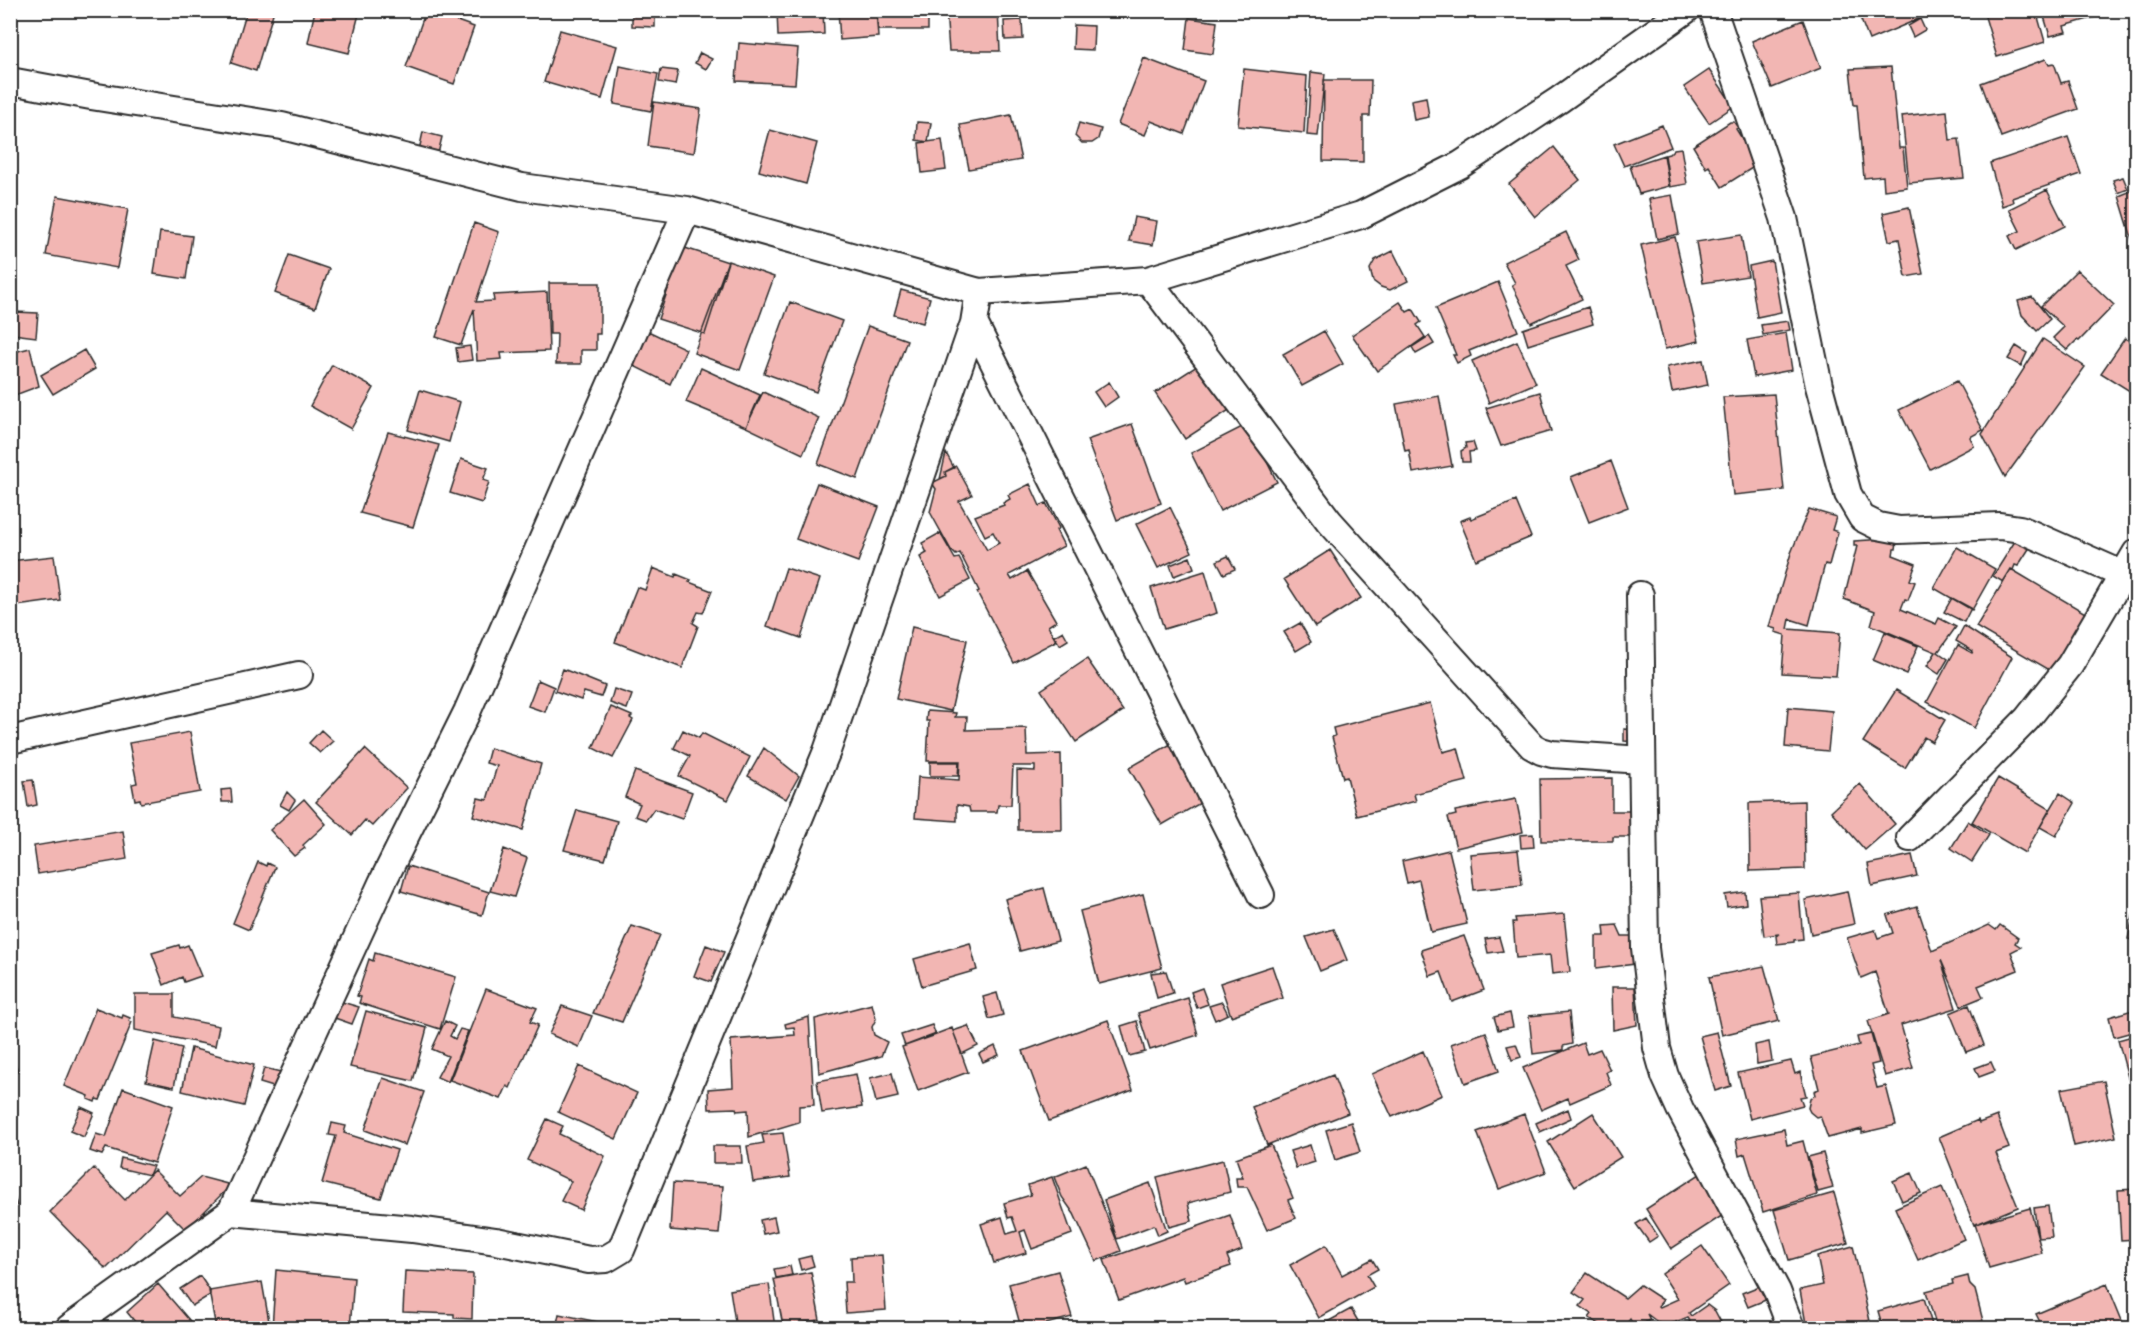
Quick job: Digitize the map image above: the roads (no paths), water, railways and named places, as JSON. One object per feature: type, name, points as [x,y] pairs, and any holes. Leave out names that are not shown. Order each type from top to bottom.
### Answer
[{"type":"street","points":[[10,81],[282,126],[522,187],[687,210],[979,292],[1148,280],[1361,215],[1460,165],[1559,100],[1686,10]]},
{"type":"street","points":[[1713,10],[1784,218],[1819,386],[1848,494],[1862,518],[1878,526],[1899,530],[2000,526],[2020,529],[2130,564],[2070,665],[2027,719],[1910,838]]},
{"type":"street","points":[[69,1329],[231,1212],[382,883],[467,712],[687,210]]},
{"type":"street","points":[[1148,280],[1329,521],[1532,746],[1552,754],[1642,760]]},
{"type":"street","points":[[231,1212],[412,1229],[496,1241],[589,1260],[606,1259],[621,1250],[827,751],[974,323],[979,292]]},
{"type":"street","points":[[974,323],[1261,895]]},
{"type":"street","points":[[1640,595],[1644,948],[1657,1048],[1665,1076],[1680,1109],[1777,1291],[1791,1329]]},
{"type":"street","points":[[10,740],[299,675]]}]
